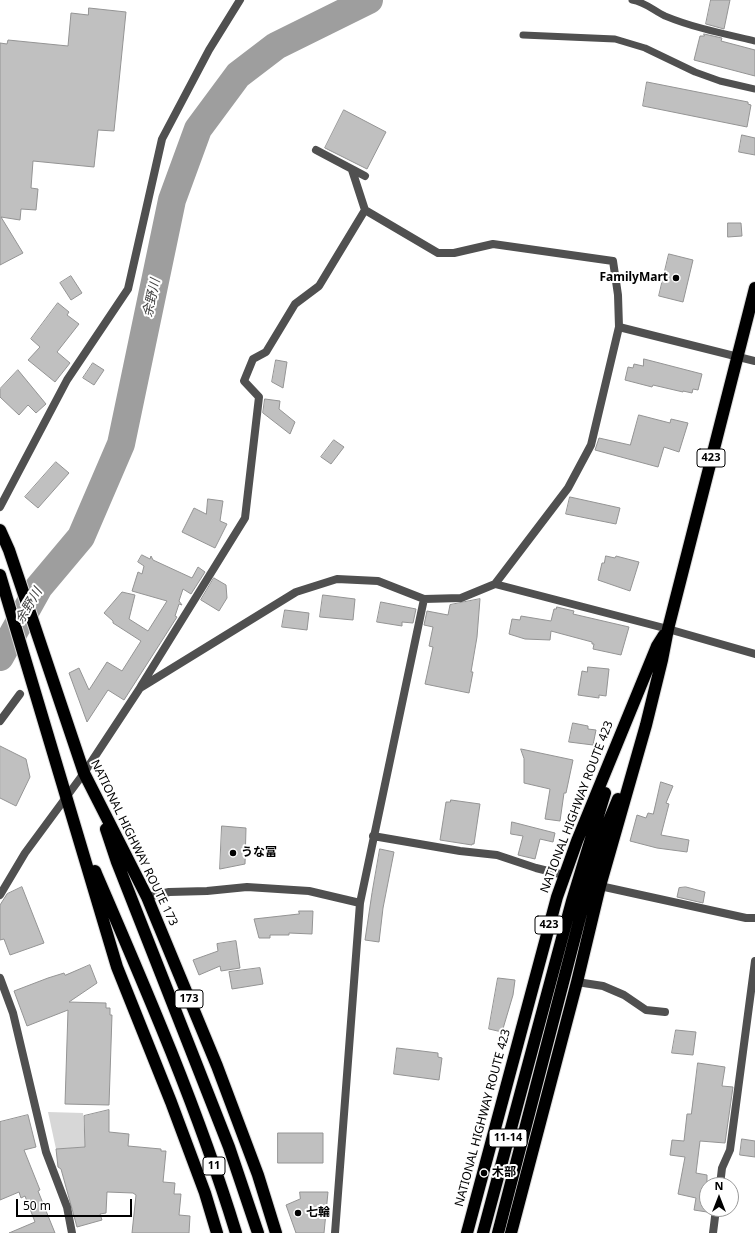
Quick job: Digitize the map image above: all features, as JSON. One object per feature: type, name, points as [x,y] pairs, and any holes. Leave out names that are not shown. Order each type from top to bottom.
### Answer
[{"type":"highway","name":"NATIONAL HIGHWAY ROUTE 423","points":[[511,1233],[577,982],[600,886],[646,725],[668,629],[755,288]]},
{"type":"highway","name":"NATIONAL HIGHWAY ROUTE 173","points":[[0,530],[9,550],[84,773],[147,896],[217,1066],[258,1175],[276,1233]]},
{"type":"highway","points":[[0,575],[117,967],[171,1102],[205,1193],[217,1233]]},
{"type":"highway","name":"NATIONAL HIGHWAY ROUTE 423","points":[[467,1233],[554,905],[564,875],[657,646],[668,629]]},
{"type":"highway","points":[[498,1233],[536,1082],[603,835],[646,725]]},
{"type":"highway","name":"11-14","points":[[483,1233],[572,901],[606,792],[608,766]]},
{"type":"highway","points":[[93,790],[117,862],[229,1147],[258,1233]]},
{"type":"highway","name":"11","points":[[72,818],[134,960],[189,1100],[236,1233]]},
{"type":"street","points":[[0,506],[68,380],[128,289],[162,139],[209,50],[240,0]]},
{"type":"street","points":[[316,150],[365,176]]},
{"type":"street","points":[[140,688],[296,592],[337,579],[378,581],[424,599],[460,598],[495,584],[568,488],[591,445],[619,327],[618,295],[613,261],[493,244],[454,253],[438,253],[365,210],[352,170]]},
{"type":"street","points":[[0,895],[25,853],[84,773],[140,688],[245,518],[259,397],[244,381],[253,359],[266,352],[295,304],[319,286],[365,210]]},
{"type":"street","points":[[619,327],[755,361]]},
{"type":"street","points":[[495,584],[668,629],[755,654]]},
{"type":"street","points":[[335,1233],[360,903],[424,599]]},
{"type":"street","points":[[0,721],[20,694]]},
{"type":"street","points":[[373,836],[460,851],[497,855],[536,868],[564,875]]},
{"type":"street","points":[[600,886],[746,918],[755,918]]},
{"type":"street","points":[[147,896],[169,892],[207,891],[247,887],[309,891],[360,903]]},
{"type":"street","points":[[721,1177],[722,1168],[730,1150],[755,961]]},
{"type":"street","points":[[0,978],[13,1013],[46,1152],[67,1207],[72,1233]]},
{"type":"street","points":[[577,982],[603,986],[624,995],[646,1010],[665,1012]]},
{"type":"street","points":[[713,1233],[715,1217]]},
{"type":"lane","points":[[632,0],[641,2],[665,15],[700,28],[755,41]]},
{"type":"lane","points":[[523,35],[615,39],[645,48],[695,72],[714,79],[755,89]]},
{"type":"shaded area","points":[[48,1112],[83,1113],[85,1147],[56,1149]]},
{"type":"building","points":[[711,0],[730,0],[724,29],[706,24]]},
{"type":"building","points":[[89,8],[126,12],[114,131],[98,130],[94,167],[33,161],[31,188],[38,189],[36,210],[21,209],[20,220],[1,217],[23,253],[0,265],[0,43],[7,44],[8,40],[68,46],[71,13],[88,15]]},
{"type":"building","points":[[704,34],[722,38],[721,41],[755,50],[755,76],[694,60],[700,36],[704,36]]},
{"type":"building","points":[[647,82],[748,102],[748,104],[751,105],[747,127],[643,106]]},
{"type":"building","points":[[344,110],[386,132],[367,169],[325,148]]},
{"type":"building","points":[[742,135],[755,138],[755,155],[739,152]]},
{"type":"building","points":[[728,223],[741,223],[742,236],[728,237]]},
{"type":"building","name":"FamilyMart","points":[[669,254],[693,260],[683,302],[659,296]]},
{"type":"building","points":[[71,276],[82,293],[71,300],[60,283]]},
{"type":"building","points":[[58,303],[69,312],[67,315],[79,324],[57,352],[70,363],[55,382],[28,360],[40,347],[31,339]]},
{"type":"building","points":[[644,359],[702,374],[698,390],[693,389],[692,393],[683,392],[653,385],[652,387],[625,380],[628,367],[633,368],[634,364],[643,366]]},
{"type":"building","points":[[276,360],[287,362],[283,388],[272,382]]},
{"type":"building","points":[[93,363],[104,370],[94,385],[83,378]]},
{"type":"building","points":[[18,370],[46,404],[36,413],[28,405],[19,415],[0,397],[0,389]]},
{"type":"building","points":[[265,399],[280,401],[279,409],[295,422],[290,434],[263,413]]},
{"type":"building","points":[[639,415],[670,423],[671,419],[688,423],[679,452],[664,447],[658,467],[595,450],[599,438],[630,445]]},
{"type":"building","points":[[334,440],[344,447],[331,464],[321,457]]},
{"type":"building","points":[[56,462],[69,473],[38,508],[25,497]]},
{"type":"building","points":[[570,497],[620,508],[616,524],[566,514]]},
{"type":"building","points":[[208,499],[223,501],[220,521],[227,524],[215,548],[182,532],[194,508],[206,514]]},
{"type":"building","points":[[142,555],[150,559],[151,556],[153,560],[192,578],[198,567],[205,572],[191,594],[183,589],[179,601],[182,605],[179,604],[175,616],[177,617],[124,700],[108,690],[87,722],[69,673],[79,668],[89,690],[107,662],[122,671],[141,641],[113,623],[113,621],[104,613],[122,592],[135,595],[129,619],[148,631],[167,601],[132,591],[138,572],[142,574],[144,566],[138,562]]},
{"type":"building","points":[[606,556],[615,558],[616,556],[639,562],[630,591],[598,580],[602,563],[604,563]]},
{"type":"building","points":[[214,578],[226,585],[227,598],[219,611],[201,600]]},
{"type":"building","points":[[323,595],[355,599],[353,620],[320,617]]},
{"type":"building","points":[[480,599],[477,637],[471,672],[473,672],[469,693],[425,684],[433,647],[429,646],[433,627],[424,625],[427,611],[448,615],[450,605]]},
{"type":"building","points":[[381,602],[416,609],[413,623],[402,622],[402,626],[377,622]]},
{"type":"building","points":[[557,607],[574,611],[573,614],[629,627],[621,655],[593,649],[594,644],[592,644],[592,642],[551,631],[550,640],[525,639],[509,634],[512,619],[520,620],[521,616],[551,621],[554,609]]},
{"type":"building","points":[[285,610],[309,613],[307,630],[282,627]]},
{"type":"building","points":[[588,667],[609,669],[606,696],[599,695],[599,698],[578,695],[582,671],[587,672]]},
{"type":"building","points":[[573,723],[588,726],[588,729],[596,730],[593,745],[569,742]]},
{"type":"building","points":[[0,746],[26,759],[30,777],[16,806],[0,798]]},
{"type":"building","points":[[521,749],[573,760],[566,793],[564,793],[560,821],[545,819],[550,789],[524,783],[524,759]]},
{"type":"building","points":[[661,782],[673,786],[666,803],[669,804],[661,835],[689,840],[687,852],[657,848],[630,841],[637,815],[646,818],[648,813],[653,814]]},
{"type":"building","points":[[451,800],[480,804],[474,844],[472,845],[440,840],[446,802],[450,802]]},
{"type":"building","points":[[512,822],[555,833],[553,842],[540,839],[535,859],[518,855],[523,836],[511,834]]},
{"type":"building","name":"うな富","points":[[222,826],[246,828],[245,864],[220,869]]},
{"type":"building","points":[[380,849],[394,852],[383,908],[379,942],[365,940]]},
{"type":"building","points":[[22,887],[44,943],[10,955],[4,939],[0,940],[0,905],[7,894]]},
{"type":"building","points":[[686,887],[705,892],[703,903],[677,897],[679,888]]},
{"type":"building","points":[[299,911],[313,911],[312,934],[289,933],[289,935],[270,935],[270,938],[259,938],[254,919],[299,914]]},
{"type":"building","points":[[236,941],[240,968],[221,971],[220,966],[199,975],[193,960],[218,951],[217,944]]},
{"type":"building","points":[[90,965],[97,983],[69,1002],[106,1003],[106,1008],[110,1008],[110,1015],[112,1015],[109,1105],[65,1104],[68,1010],[27,1026],[14,991],[48,978],[64,973],[65,975]]},
{"type":"building","points":[[260,968],[263,984],[232,989],[229,972]]},
{"type":"building","points":[[498,978],[515,980],[513,995],[502,1032],[489,1029]]},
{"type":"building","points":[[676,1030],[696,1032],[693,1055],[672,1053]]},
{"type":"building","points":[[397,1048],[438,1053],[438,1057],[442,1058],[439,1080],[394,1074]]},
{"type":"building","points":[[698,1063],[725,1067],[722,1086],[733,1087],[725,1143],[700,1141],[696,1173],[707,1175],[707,1177],[699,1177],[699,1211],[694,1210],[696,1198],[678,1194],[685,1157],[670,1155],[672,1140],[684,1141],[687,1114],[691,1114]]},
{"type":"building","points":[[109,1110],[109,1132],[129,1134],[128,1146],[161,1149],[161,1151],[166,1151],[163,1182],[175,1183],[174,1194],[181,1194],[179,1215],[190,1216],[189,1233],[132,1233],[136,1195],[133,1193],[107,1192],[106,1213],[100,1214],[102,1220],[77,1227],[61,1169],[58,1167],[56,1149],[85,1147],[84,1116]]},
{"type":"building","points":[[28,1115],[36,1147],[24,1150],[40,1190],[38,1191],[55,1233],[9,1233],[35,1222],[25,1196],[21,1198],[19,1192],[0,1200],[0,1122]]},
{"type":"building","points":[[278,1133],[323,1133],[323,1163],[278,1163]]},
{"type":"building","points":[[742,1139],[755,1141],[755,1157],[740,1155]]},
{"type":"building","points":[[300,1192],[328,1192],[324,1233],[296,1233],[286,1205],[300,1199]]},
{"type":"waterway","name":"余野川","points":[[0,657],[39,587],[81,537],[121,444],[172,200],[198,129],[238,75],[276,46],[369,0]]},
{"type":"place","name":"FamilyMart","points":[[676,278]]},
{"type":"place","name":"うな富","points":[[233,853]]},
{"type":"place","name":"木部","points":[[484,1173]]},
{"type":"place","name":"七輪","points":[[298,1213]]}]
